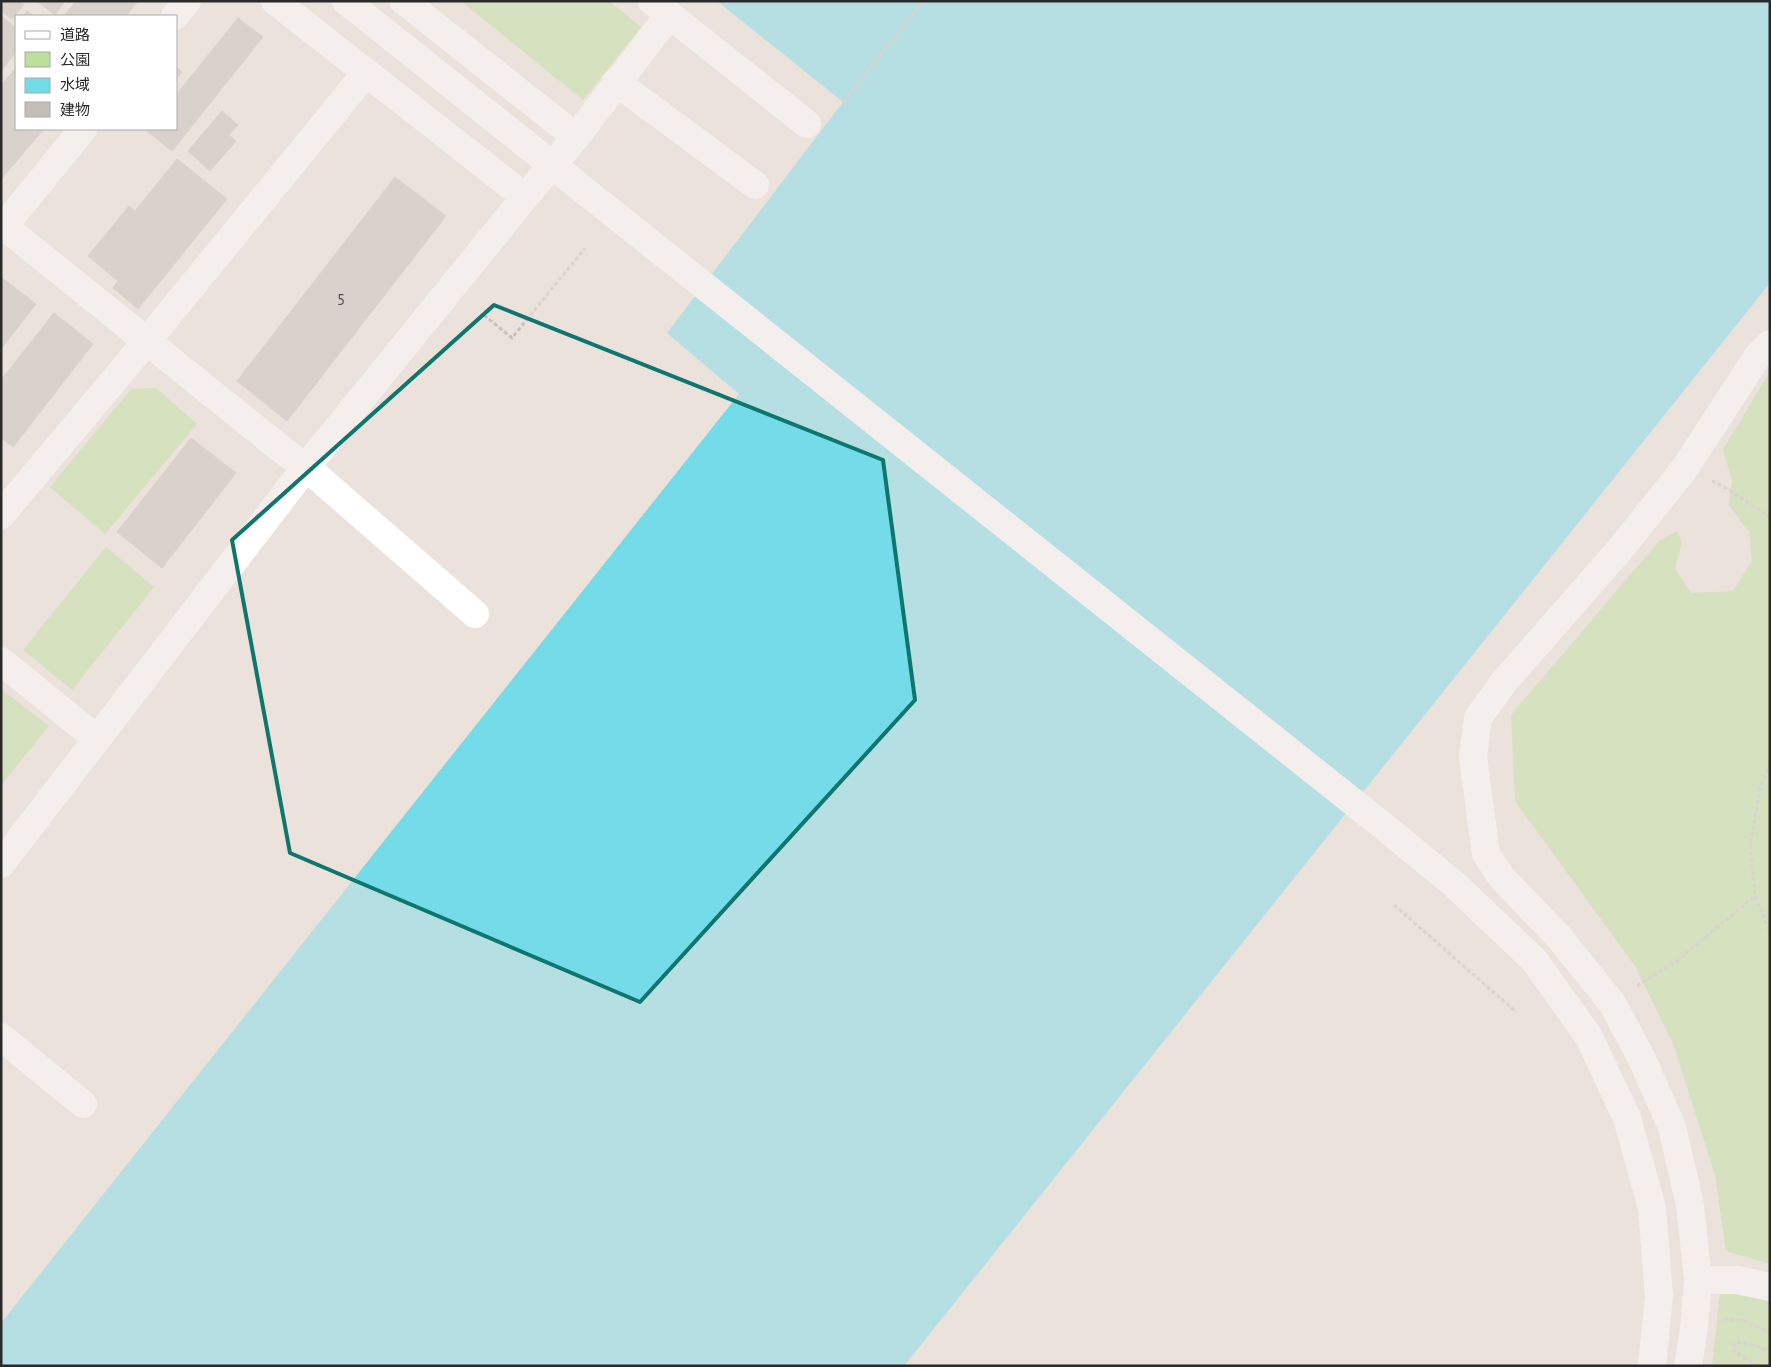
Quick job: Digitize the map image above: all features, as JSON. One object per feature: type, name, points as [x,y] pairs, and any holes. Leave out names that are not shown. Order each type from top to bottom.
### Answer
[{"type":"street","points":[[176,15],[187,1]]},
{"type":"street","points":[[275,1],[525,197]]},
{"type":"street","points":[[346,1],[1382,825],[1454,884],[1534,960],[1589,1037],[1627,1118],[1652,1208],[1659,1296],[1652,1366]]},
{"type":"street","points":[[404,1],[576,137]]},
{"type":"street","points":[[1,864],[306,466],[576,137],[616,82],[661,8],[807,124]]},
{"type":"street","points":[[1,515],[147,341],[366,73]]},
{"type":"street","points":[[616,82],[755,185]]},
{"type":"street","points":[[83,130],[2,227],[306,466],[475,614]]},
{"type":"street","points":[[1688,1366],[1694,1328],[1698,1280],[1690,1205],[1672,1127],[1641,1057],[1612,1003],[1558,936],[1502,878],[1486,854],[1472,757],[1478,718],[1503,683],[1617,553],[1685,468],[1757,357],[1770,344]]},
{"type":"street","points":[[1,661],[97,739]]},
{"type":"street","points":[[1,1036],[83,1104]]},
{"type":"street","points":[[1698,1280],[1737,1280],[1770,1287]]},
{"type":"path","points":[[843,102],[923,1]]},
{"type":"path","points":[[484,315],[512,338],[585,248]]},
{"type":"path","points":[[1685,468],[1729,490],[1770,517]]},
{"type":"path","points":[[1770,763],[1760,789],[1750,846],[1756,896],[1770,933]]},
{"type":"path","points":[[1612,1003],[1678,960],[1756,896]]},
{"type":"path","points":[[1394,905],[1515,1011]]},
{"type":"path","points":[[1719,1319],[1746,1321],[1770,1332]]},
{"type":"path","points":[[1758,1366],[1736,1353],[1733,1349],[1734,1344],[1738,1342],[1770,1352]]},
{"type":"highlighted area","points":[[494,305],[883,460],[915,700],[640,1002],[290,853],[232,540]]},
{"type":"green space","points":[[461,1],[609,1],[641,27],[583,100]]},
{"type":"green space","points":[[1770,371],[1770,1264],[1726,1251],[1715,1175],[1674,1046],[1635,966],[1515,801],[1511,715],[1659,541],[1677,531],[1682,543],[1675,569],[1691,593],[1733,591],[1752,561],[1749,532],[1729,505],[1732,480],[1723,450]]},
{"type":"green space","points":[[156,388],[197,424],[105,534],[50,487],[131,389]]},
{"type":"green space","points":[[106,547],[154,587],[72,690],[23,650]]},
{"type":"green space","points":[[1,689],[49,726],[1,785]]},
{"type":"green space","points":[[1720,1293],[1753,1293],[1770,1302],[1770,1366],[1712,1366]]},
{"type":"water","points":[[717,1],[1770,1],[1770,283],[904,1366],[1,1366],[1,1323],[739,394],[667,333],[843,102]]},
{"type":"building","points":[[1,1],[19,1],[24,5],[12,19],[1,11]]},
{"type":"building","points":[[37,1],[65,1],[55,15]]},
{"type":"building","points":[[76,1],[138,1],[127,15],[65,15]]},
{"type":"building","points":[[27,11],[33,15],[24,15]]},
{"type":"building","points":[[1,16],[15,27],[15,53],[1,71]]},
{"type":"building","points":[[238,18],[263,37],[172,151],[147,131],[178,130],[178,93]]},
{"type":"building","points":[[15,69],[15,130],[43,130],[1,179],[1,85]]},
{"type":"building","points":[[178,69],[182,72],[178,77]]},
{"type":"building","points":[[222,111],[238,125],[229,135],[236,141],[210,171],[188,151]]},
{"type":"building","points":[[177,159],[227,199],[138,309],[113,288],[118,281],[88,256],[129,206],[135,211]]},
{"type":"building","points":[[395,177],[446,216],[287,421],[237,381]]},
{"type":"building","points":[[1,277],[36,304],[1,349]]},
{"type":"building","points":[[54,313],[93,344],[13,447],[1,438],[1,380]]},
{"type":"building","points":[[191,438],[236,473],[162,568],[117,532]]}]
